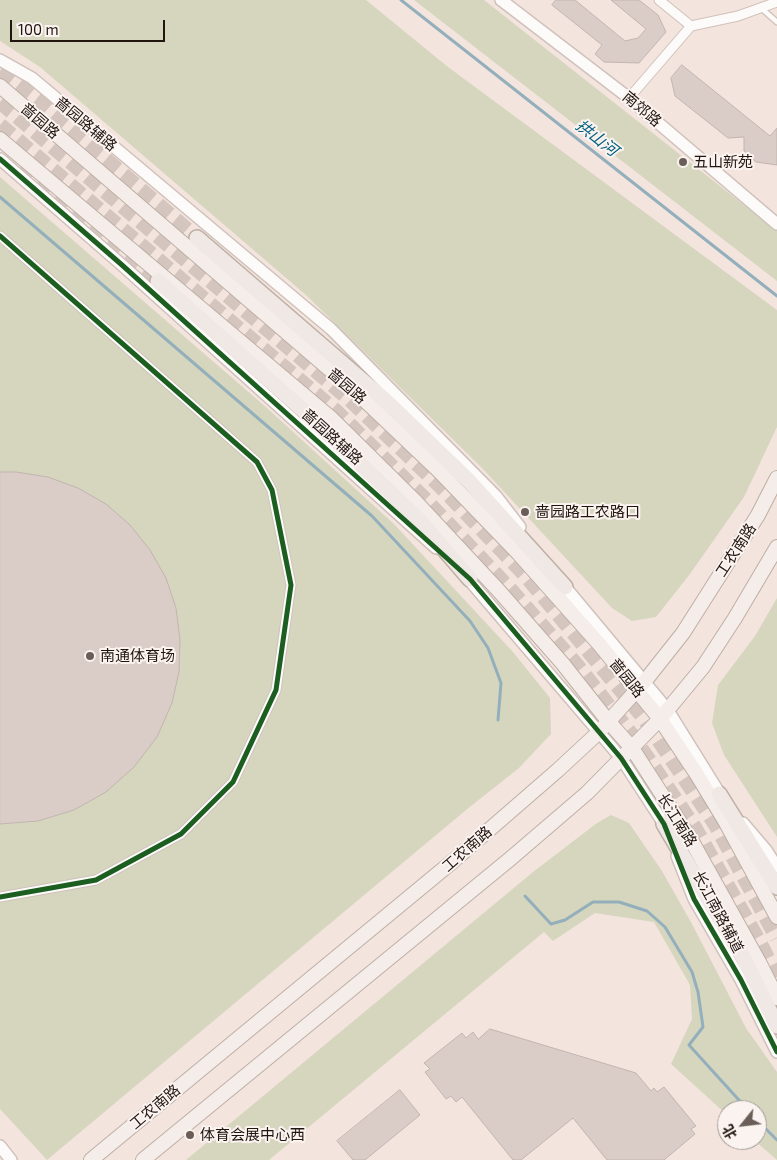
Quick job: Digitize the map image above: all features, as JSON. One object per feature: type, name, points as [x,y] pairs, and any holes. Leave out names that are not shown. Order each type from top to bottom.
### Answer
[{"type":"highway","points":[[197,238],[387,402],[469,481],[565,587]]},
{"type":"highway","points":[[158,281],[323,428],[420,521],[470,579]]},
{"type":"highway","points":[[719,794],[777,887]]},
{"type":"highway","points":[[664,824],[744,959],[777,1026]]},
{"type":"main road","name":"啬园路","points":[[0,86],[357,393],[391,425],[438,470],[519,554],[600,645],[640,685],[664,714]]},
{"type":"main road","points":[[0,139],[330,417],[416,502],[499,591],[563,664],[632,748]]},
{"type":"main road","name":"工农南路","points":[[91,1160],[452,862],[599,732],[683,632],[758,515],[777,478]]},
{"type":"main road","points":[[143,1160],[587,794],[664,714],[703,667],[735,618],[777,547]]},
{"type":"main road","points":[[664,714],[777,917]]},
{"type":"main road","name":"长江南路","points":[[632,748],[690,838],[777,998]]},
{"type":"street","name":"南郊路","points":[[501,0],[629,98],[777,224]]},
{"type":"street","points":[[659,0],[690,26]]},
{"type":"street","points":[[629,98],[690,26],[738,16],[777,2]]},
{"type":"street","name":"啬园路辅路","points":[[0,60],[32,78],[331,329],[496,496],[640,685]]},
{"type":"street","name":"啬园路辅路","points":[[0,159],[122,266],[470,579],[621,758]]},
{"type":"street","points":[[0,236],[257,462],[272,490],[291,585],[276,690],[233,782],[181,834],[96,880],[0,896]]},
{"type":"street","points":[[664,714],[719,794],[766,850],[777,867]]},
{"type":"street","name":"长江南路辅道","points":[[621,758],[664,824],[694,899],[741,980],[777,1052]]},
{"type":"street","points":[[0,1146],[11,1160]]},
{"type":"lane","points":[[761,8],[777,22]]},
{"type":"green space","points":[[0,0],[366,0],[448,67],[777,310],[777,427],[744,497],[690,574],[656,617],[632,621],[612,608],[482,468],[306,295],[40,67],[0,41]]},
{"type":"green space","points":[[414,0],[484,0],[777,231],[777,281]]},
{"type":"green space","points":[[0,177],[267,408],[394,524],[513,652],[550,698],[551,734],[519,768],[466,810],[47,1160],[0,1109]]},
{"type":"green space","points":[[777,598],[777,837],[724,755],[712,723],[718,685],[755,636]]},
{"type":"green space","points":[[611,815],[629,823],[662,871],[746,1028],[777,1072],[777,1160],[766,1150],[767,1100],[717,1100],[717,1106],[671,1064],[692,1019],[690,985],[654,922],[595,913],[553,941],[544,932],[269,1160],[186,1160],[533,872],[597,823]]},
{"type":"building","points":[[556,0],[575,0],[625,41],[638,38],[646,29],[611,0],[639,0],[658,15],[666,32],[639,63],[604,62],[595,54],[602,45],[552,5]]},
{"type":"building","points":[[682,65],[770,136],[777,128],[777,165],[756,162],[744,151],[744,137],[728,138],[675,96],[671,78]]},
{"type":"building","name":"南通体育场","points":[[0,472],[16,472],[48,477],[78,488],[106,504],[130,525],[150,550],[166,578],[176,608],[180,640],[179,672],[172,703],[157,737],[134,767],[106,792],[74,810],[38,821],[0,824]]},
{"type":"building","points":[[490,1029],[636,1073],[651,1091],[654,1088],[657,1092],[664,1087],[696,1126],[691,1129],[695,1134],[664,1160],[607,1160],[573,1118],[521,1160],[513,1160],[462,1097],[456,1102],[451,1096],[446,1099],[425,1072],[430,1069],[424,1063],[462,1033],[466,1038],[473,1032],[478,1039]]},
{"type":"building","points":[[400,1090],[420,1115],[365,1160],[353,1160],[337,1141]]},
{"type":"waterway","name":"拱山河","points":[[401,0],[777,296]]},
{"type":"waterway","points":[[0,197],[372,516],[470,621],[488,648],[501,683],[498,720]]},
{"type":"waterway","points":[[525,896],[551,924],[565,920],[593,902],[619,902],[647,911],[665,927],[692,972],[698,992],[703,1027],[689,1045],[739,1100]]},
{"type":"waterway","points":[[767,1130],[777,1140]]},
{"type":"tunnel","points":[[0,71],[37,100],[197,238]]},
{"type":"tunnel","points":[[0,102],[349,399],[441,487],[526,576],[643,717],[715,824],[777,938]]},
{"type":"tunnel","points":[[0,125],[337,412],[423,497],[510,589],[576,664],[632,735],[695,828],[777,977]]},
{"type":"tunnel","points":[[19,169],[158,281]]},
{"type":"cycle path","points":[[0,159],[122,265],[470,579],[621,758],[664,824],[694,899],[741,980],[777,1052]]},
{"type":"cycle path","points":[[0,236],[257,462],[272,490],[291,585],[276,690],[233,782],[181,834],[96,880],[0,897]]},
{"type":"place","name":"五山新苑","points":[[683,162]]},
{"type":"place","name":"啬园路工农路口","points":[[525,512]]},
{"type":"place","name":"南通体育场","points":[[90,656]]},
{"type":"place","name":"体育会展中心西","points":[[190,1135]]}]
